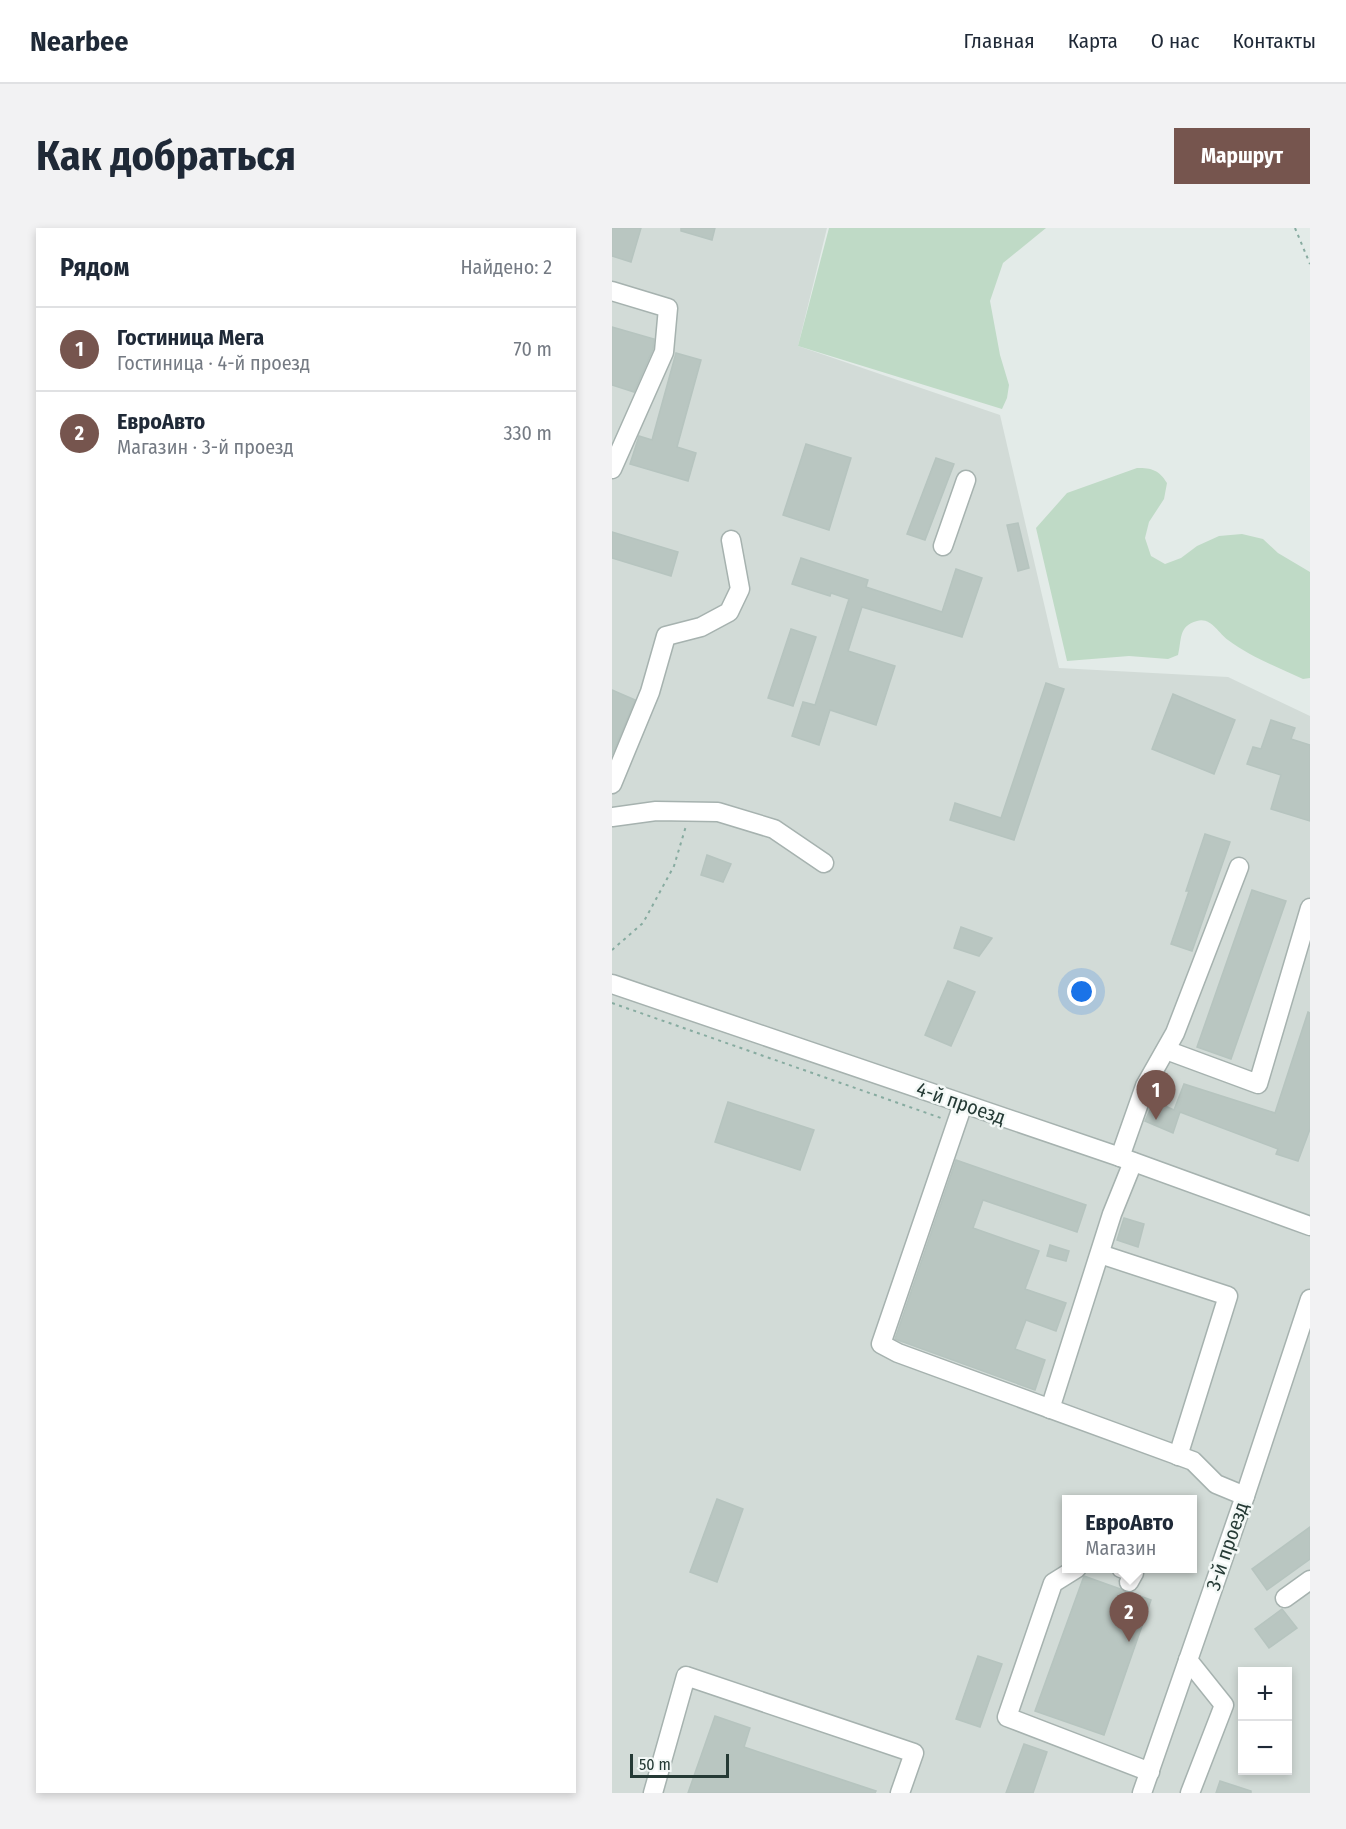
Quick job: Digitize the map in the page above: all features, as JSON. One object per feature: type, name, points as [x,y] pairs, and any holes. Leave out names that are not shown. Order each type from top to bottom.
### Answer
[{"type":"street","points":[[612,291],[669,308],[664,352],[612,469]]},
{"type":"street","points":[[943,546],[966,480]]},
{"type":"street","points":[[612,784],[650,692],[666,636],[701,627],[729,612],[740,589],[731,540]]},
{"type":"street","points":[[612,817],[657,811],[718,812],[774,829],[824,863]]},
{"type":"street","points":[[1050,1409],[1112,1214],[1145,1086],[1175,1034],[1239,867]]},
{"type":"street","points":[[1166,1050],[1258,1084],[1310,908]]},
{"type":"street","name":"4-й проезд","points":[[612,984],[1126,1160],[1310,1226]]},
{"type":"street","points":[[963,1104],[881,1344],[898,1353],[1193,1461],[1216,1484],[1245,1496]]},
{"type":"street","points":[[1100,1254],[1228,1296],[1178,1456]]},
{"type":"street","name":"3-й проезд","points":[[1142,1793],[1245,1496],[1310,1299]]},
{"type":"street","points":[[1070,1573],[1053,1583],[1006,1717],[1150,1772]]},
{"type":"street","points":[[1284,1598],[1310,1580]]},
{"type":"street","points":[[1188,1660],[1224,1705],[1190,1793]]},
{"type":"street","points":[[653,1793],[686,1676],[914,1753],[900,1793]]},
{"type":"path","points":[[1294,228],[1310,264]]},
{"type":"path","points":[[612,950],[643,923],[674,866],[691,812]]},
{"type":"path","points":[[612,1003],[957,1124]]},
{"type":"shaded area","points":[[612,228],[827,228],[798,346],[1000,415],[1059,668],[1228,677],[1310,716],[1310,1793],[612,1793]]},
{"type":"green space","points":[[829,228],[1046,228],[1003,263],[990,301],[1000,355],[1009,385],[1002,409],[798,346]]},
{"type":"green space","points":[[1137,468],[1155,471],[1167,483],[1164,499],[1149,522],[1145,538],[1151,556],[1165,564],[1181,558],[1197,546],[1219,536],[1242,534],[1263,539],[1278,553],[1310,572],[1310,678],[1303,679],[1255,657],[1228,640],[1210,623],[1202,620],[1187,626],[1182,634],[1178,655],[1168,659],[1129,656],[1067,661],[1036,528],[1067,493]]},
{"type":"building","points":[[612,228],[641,228],[631,262],[612,256]]},
{"type":"building","points":[[681,228],[715,228],[712,240],[681,231]]},
{"type":"building","points":[[612,327],[654,339],[653,349],[634,392],[612,385]]},
{"type":"building","points":[[676,353],[701,360],[677,447],[696,453],[688,481],[630,464],[639,436],[652,440]]},
{"type":"building","points":[[806,444],[851,458],[829,530],[783,515]]},
{"type":"building","points":[[936,458],[954,464],[925,540],[907,534]]},
{"type":"building","points":[[1018,523],[1029,568],[1018,571],[1007,525]]},
{"type":"building","points":[[612,532],[678,552],[671,576],[612,558]]},
{"type":"building","points":[[801,558],[868,580],[866,587],[942,612],[956,569],[982,578],[962,637],[862,607],[848,651],[895,666],[876,725],[830,710],[819,745],[792,736],[803,702],[815,705],[849,599],[831,593],[830,596],[792,584]]},
{"type":"building","points":[[791,629],[816,637],[793,706],[768,698]]},
{"type":"building","points":[[1046,683],[1064,689],[1014,840],[950,820],[955,803],[1001,818]]},
{"type":"building","points":[[612,690],[635,700],[612,755]]},
{"type":"building","points":[[1173,694],[1235,720],[1214,774],[1152,749]]},
{"type":"building","points":[[1271,720],[1295,728],[1291,739],[1310,745],[1310,821],[1271,809],[1281,775],[1247,764],[1253,747],[1261,749]]},
{"type":"building","points":[[1205,834],[1230,842],[1192,951],[1171,944]]},
{"type":"building","points":[[707,855],[731,864],[723,882],[701,875]]},
{"type":"building","points":[[1252,890],[1286,901],[1231,1059],[1197,1047]]},
{"type":"building","points":[[961,927],[992,938],[979,956],[954,948]]},
{"type":"building","points":[[948,981],[975,992],[951,1046],[925,1035]]},
{"type":"building","points":[[1308,1012],[1310,1013],[1310,1129],[1298,1161],[1276,1154],[1278,1149],[1180,1112],[1173,1133],[1145,1121],[1154,1101],[1174,1110],[1184,1084],[1275,1113]]},
{"type":"building","points":[[728,1102],[814,1130],[800,1170],[715,1142]]},
{"type":"building","points":[[956,1160],[1086,1205],[1077,1232],[983,1200],[973,1228],[1039,1251],[1025,1289],[1066,1303],[1056,1331],[1026,1320],[1015,1349],[1045,1360],[1035,1390],[895,1339]]},
{"type":"building","points":[[1124,1218],[1144,1224],[1138,1247],[1117,1240]]},
{"type":"building","points":[[1050,1245],[1069,1251],[1066,1261],[1047,1256]]},
{"type":"building","points":[[717,1499],[743,1509],[717,1582],[690,1572]]},
{"type":"building","points":[[1310,1527],[1310,1559],[1267,1590],[1252,1569]]},
{"type":"building","points":[[1084,1576],[1151,1600],[1104,1735],[1035,1711]]},
{"type":"building","points":[[1282,1609],[1297,1628],[1269,1648],[1255,1629]]},
{"type":"building","points":[[978,1656],[1002,1664],[980,1727],[956,1719]]},
{"type":"building","points":[[715,1716],[750,1728],[744,1747],[876,1791],[875,1793],[688,1793]]},
{"type":"building","points":[[1024,1744],[1047,1752],[1033,1793],[1006,1793]]},
{"type":"building","points":[[1220,1781],[1251,1791],[1251,1793],[1216,1793]]},
{"type":"place","name":"Гостиница Мега","points":[[1156,1120]]},
{"type":"place","name":"ЕвроАвто","points":[[1129,1642]]}]
